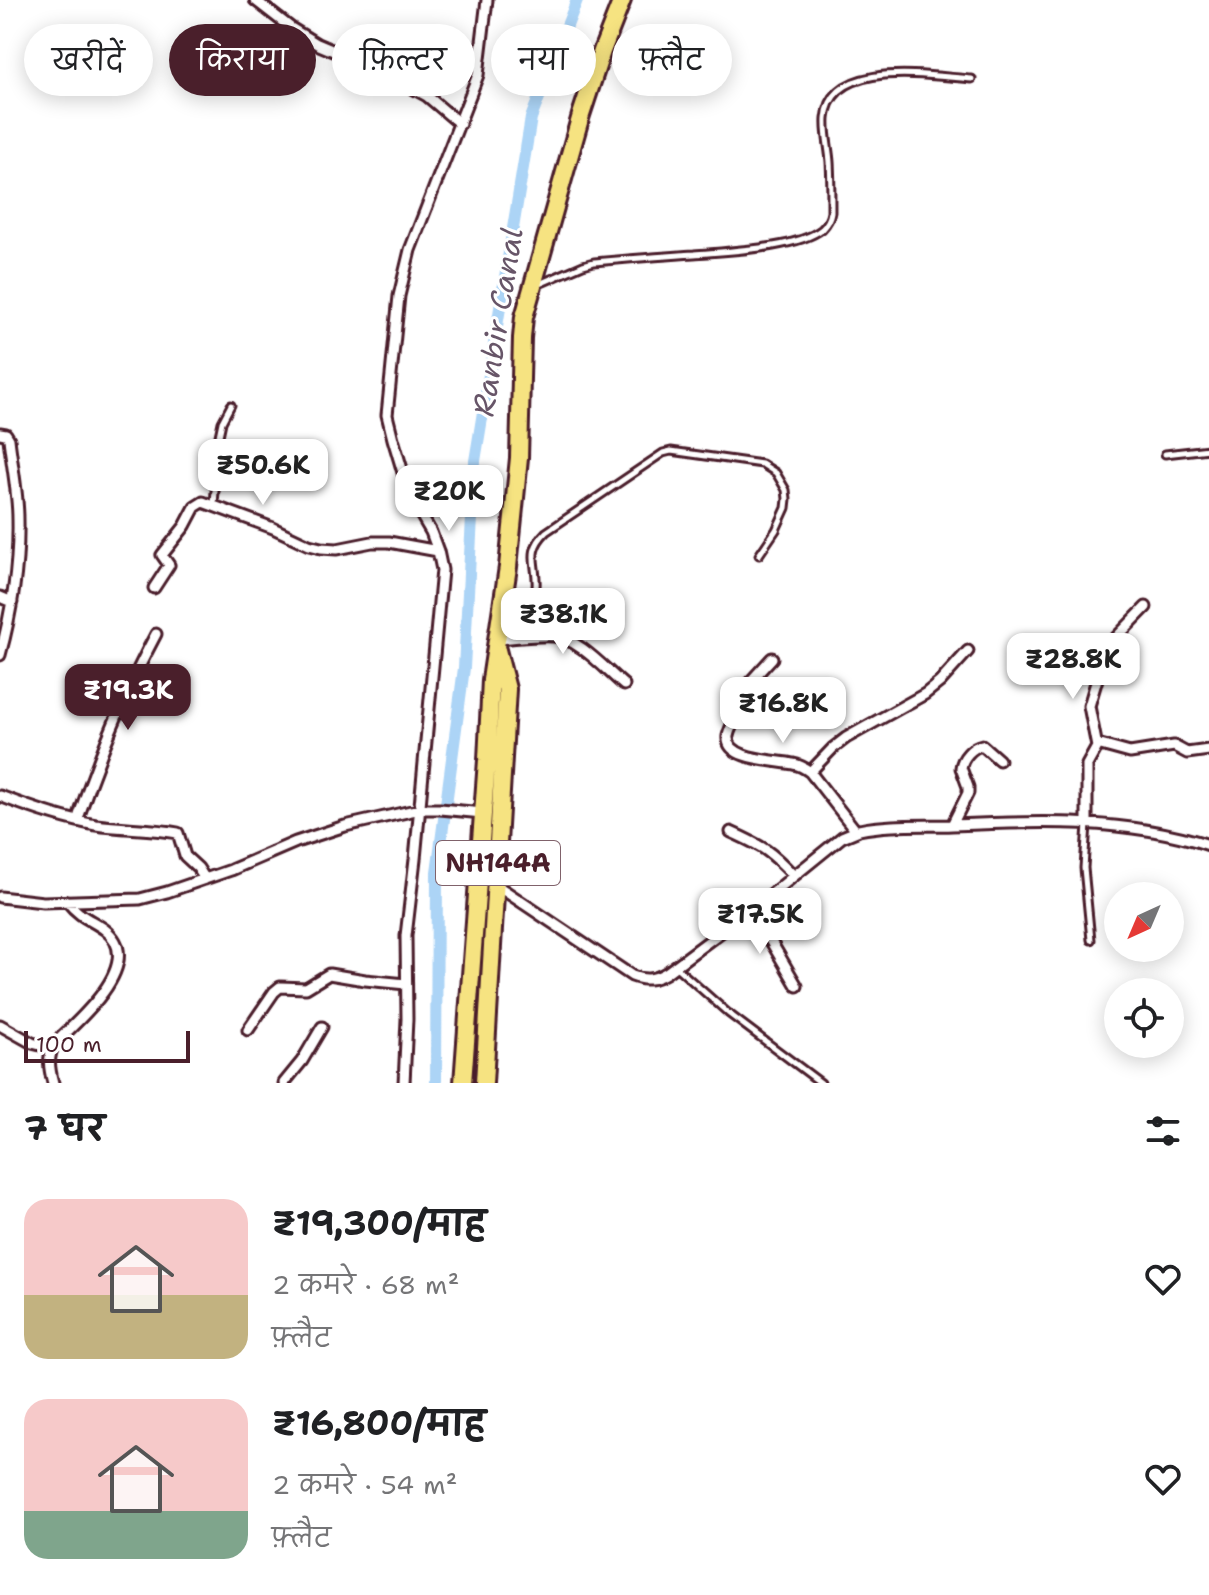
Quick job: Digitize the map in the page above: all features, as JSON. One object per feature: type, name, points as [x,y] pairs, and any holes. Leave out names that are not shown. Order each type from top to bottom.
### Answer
[{"type":"highway","name":"NH144A","points":[[463,1083],[491,680],[519,458],[524,317],[581,115],[622,0]]},
{"type":"highway","name":"NH144A","points":[[484,1083],[507,689],[496,642]]},
{"type":"street","points":[[255,0],[317,44],[379,70],[427,96],[460,124]]},
{"type":"street","points":[[404,1083],[406,936],[442,570],[431,532],[410,496],[387,415],[399,296],[410,250],[478,75],[487,0]]},
{"type":"street","points":[[0,433],[6,434],[9,439],[18,516],[18,554],[12,602],[0,655]]},
{"type":"street","points":[[154,588],[169,565],[162,555],[185,526],[195,507],[203,502],[321,548],[337,549],[389,542],[438,551]]},
{"type":"street","points":[[0,597],[12,602]]},
{"type":"street","points":[[1087,823],[1087,765],[1097,744],[1089,706],[1101,656],[1146,607]]},
{"type":"street","points":[[77,821],[132,679],[156,634]]},
{"type":"street","points":[[496,642],[518,638],[564,638],[581,648],[624,685]]},
{"type":"street","points":[[810,772],[846,738],[925,694],[968,651]]},
{"type":"street","points":[[772,658],[738,695],[742,707],[728,734],[731,747],[750,757],[790,763],[810,772],[856,831]]},
{"type":"street","points":[[1097,744],[1130,753],[1174,746],[1187,753],[1209,750]]},
{"type":"street","points":[[952,825],[968,793],[961,768],[964,758],[975,747],[982,745],[999,760]]},
{"type":"street","points":[[0,796],[77,821],[178,833],[185,856],[205,879]]},
{"type":"street","points":[[0,897],[43,902],[140,899],[231,870],[296,842],[345,826],[420,809],[483,813]]},
{"type":"street","points":[[496,885],[632,976],[646,980],[675,967],[842,837],[856,831],[952,825],[1087,823],[1171,834],[1209,845]]},
{"type":"street","points":[[731,832],[773,854],[794,876]]},
{"type":"street","points":[[53,1083],[49,1068],[52,1048],[100,996],[116,966],[118,952],[116,942],[108,932],[79,914],[67,901]]},
{"type":"street","points":[[752,909],[797,986]]},
{"type":"street","points":[[248,1030],[280,987],[306,988],[329,974],[406,984]]},
{"type":"street","points":[[0,1025],[32,1043],[52,1048]]},
{"type":"street","points":[[284,1083],[302,1061],[322,1027]]},
{"type":"lane","points":[[533,287],[594,262],[747,249],[809,235],[823,228],[831,212],[826,118],[830,105],[845,86],[869,76],[886,74],[972,79]]},
{"type":"lane","points":[[214,505],[219,436],[231,405]]},
{"type":"lane","points":[[1165,454],[1209,449]]},
{"type":"lane","points":[[518,638],[521,622],[534,597],[534,548],[538,540],[663,453],[671,451],[762,464],[776,473],[786,490],[786,508],[759,555]]},
{"type":"lane","points":[[1087,823],[1084,868],[1091,940]]},
{"type":"lane","points":[[675,967],[728,1013],[821,1083]]},
{"type":"waterway","name":"Ranbir Canal","points":[[436,1083],[437,872],[464,668],[475,461],[531,118],[577,0]]}]
